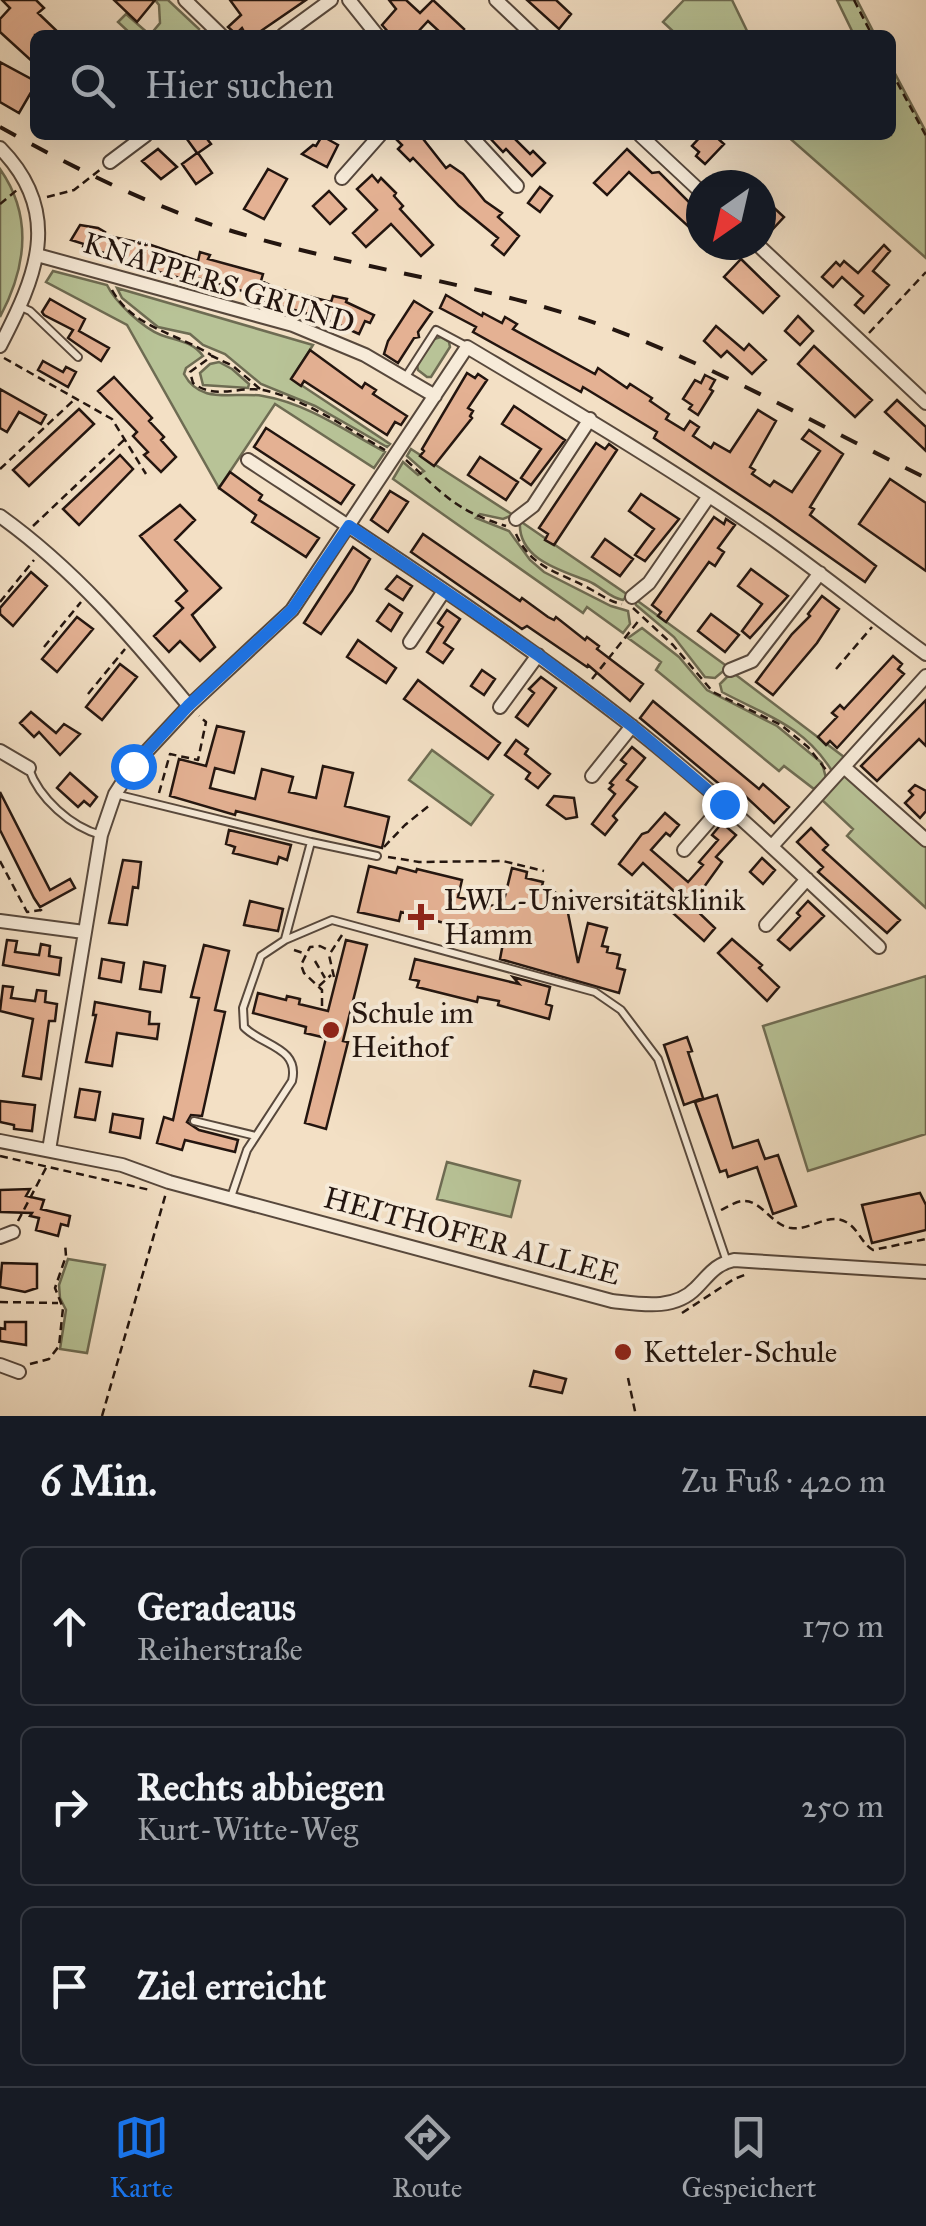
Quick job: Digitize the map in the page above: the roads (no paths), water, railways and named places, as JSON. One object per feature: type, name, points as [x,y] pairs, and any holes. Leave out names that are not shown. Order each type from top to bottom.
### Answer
[{"type":"street","points":[[185,0],[217,30]]},
{"type":"street","points":[[290,30],[332,0]]},
{"type":"street","points":[[348,0],[373,30]]},
{"type":"street","points":[[496,0],[528,30]]},
{"type":"street","points":[[110,162],[139,140]]},
{"type":"street","points":[[342,178],[376,140]]},
{"type":"street","points":[[475,140],[517,186]]},
{"type":"street","points":[[645,140],[686,178]]},
{"type":"street","points":[[0,346],[21,307],[37,255],[33,200],[5,153]]},
{"type":"street","name":"KNÄPPERS GRUND","points":[[37,255],[294,325],[365,354],[434,396]]},
{"type":"street","points":[[774,260],[926,403]]},
{"type":"street","points":[[49,1150],[100,835],[115,794],[133,766],[188,706],[292,610],[467,347],[709,496],[820,573],[926,654]]},
{"type":"street","points":[[516,519],[533,506],[590,420]]},
{"type":"street","points":[[248,460],[538,655],[632,726],[772,845],[879,947]]},
{"type":"street","points":[[632,597],[650,582],[709,496]]},
{"type":"street","points":[[0,516],[89,592],[188,706]]},
{"type":"street","points":[[730,670],[752,661],[820,573]]},
{"type":"street","points":[[410,642],[444,591]]},
{"type":"street","points":[[500,707],[538,655]]},
{"type":"street","points":[[772,845],[926,676]]},
{"type":"street","points":[[592,776],[632,726]]},
{"type":"street","points":[[0,751],[29,768]]},
{"type":"street","points":[[844,767],[926,840]]},
{"type":"street","points":[[684,850],[724,804]]},
{"type":"street","points":[[766,925],[807,879]]},
{"type":"street","points":[[0,921],[84,932]]},
{"type":"street","name":"HEITHOFER ALLEE","points":[[0,1141],[122,1165],[169,1182],[612,1301],[665,1304],[686,1296],[708,1272],[727,1262]]},
{"type":"street","points":[[727,1262],[751,1260],[926,1272]]},
{"type":"street","points":[[0,1365],[19,1372]]},
{"type":"lane","points":[[21,307],[78,357]]},
{"type":"lane","points":[[405,378],[436,330],[467,347]]},
{"type":"lane","points":[[29,768],[35,787],[46,798],[81,830],[100,835]]},
{"type":"lane","points":[[115,794],[377,856]]},
{"type":"lane","points":[[285,940],[310,842]]},
{"type":"lane","points":[[231,1198],[247,1150],[292,1081],[294,1070],[290,1057],[244,1027],[243,1008],[261,956],[285,940],[332,920],[595,992],[607,999],[640,1032],[658,1059],[727,1262]]},
{"type":"lane","points":[[194,1121],[256,1136]]},
{"type":"railway","points":[[0,127],[114,186],[204,222],[320,255],[532,304],[620,332],[709,370],[926,478]]},
{"type":"place","name":"LWL-Universitätsklinik Hamm","points":[[421,917]]},
{"type":"place","name":"Schule im Heithof","points":[[331,1030]]},
{"type":"place","name":"Ketteler-Schule","points":[[623,1352]]}]
